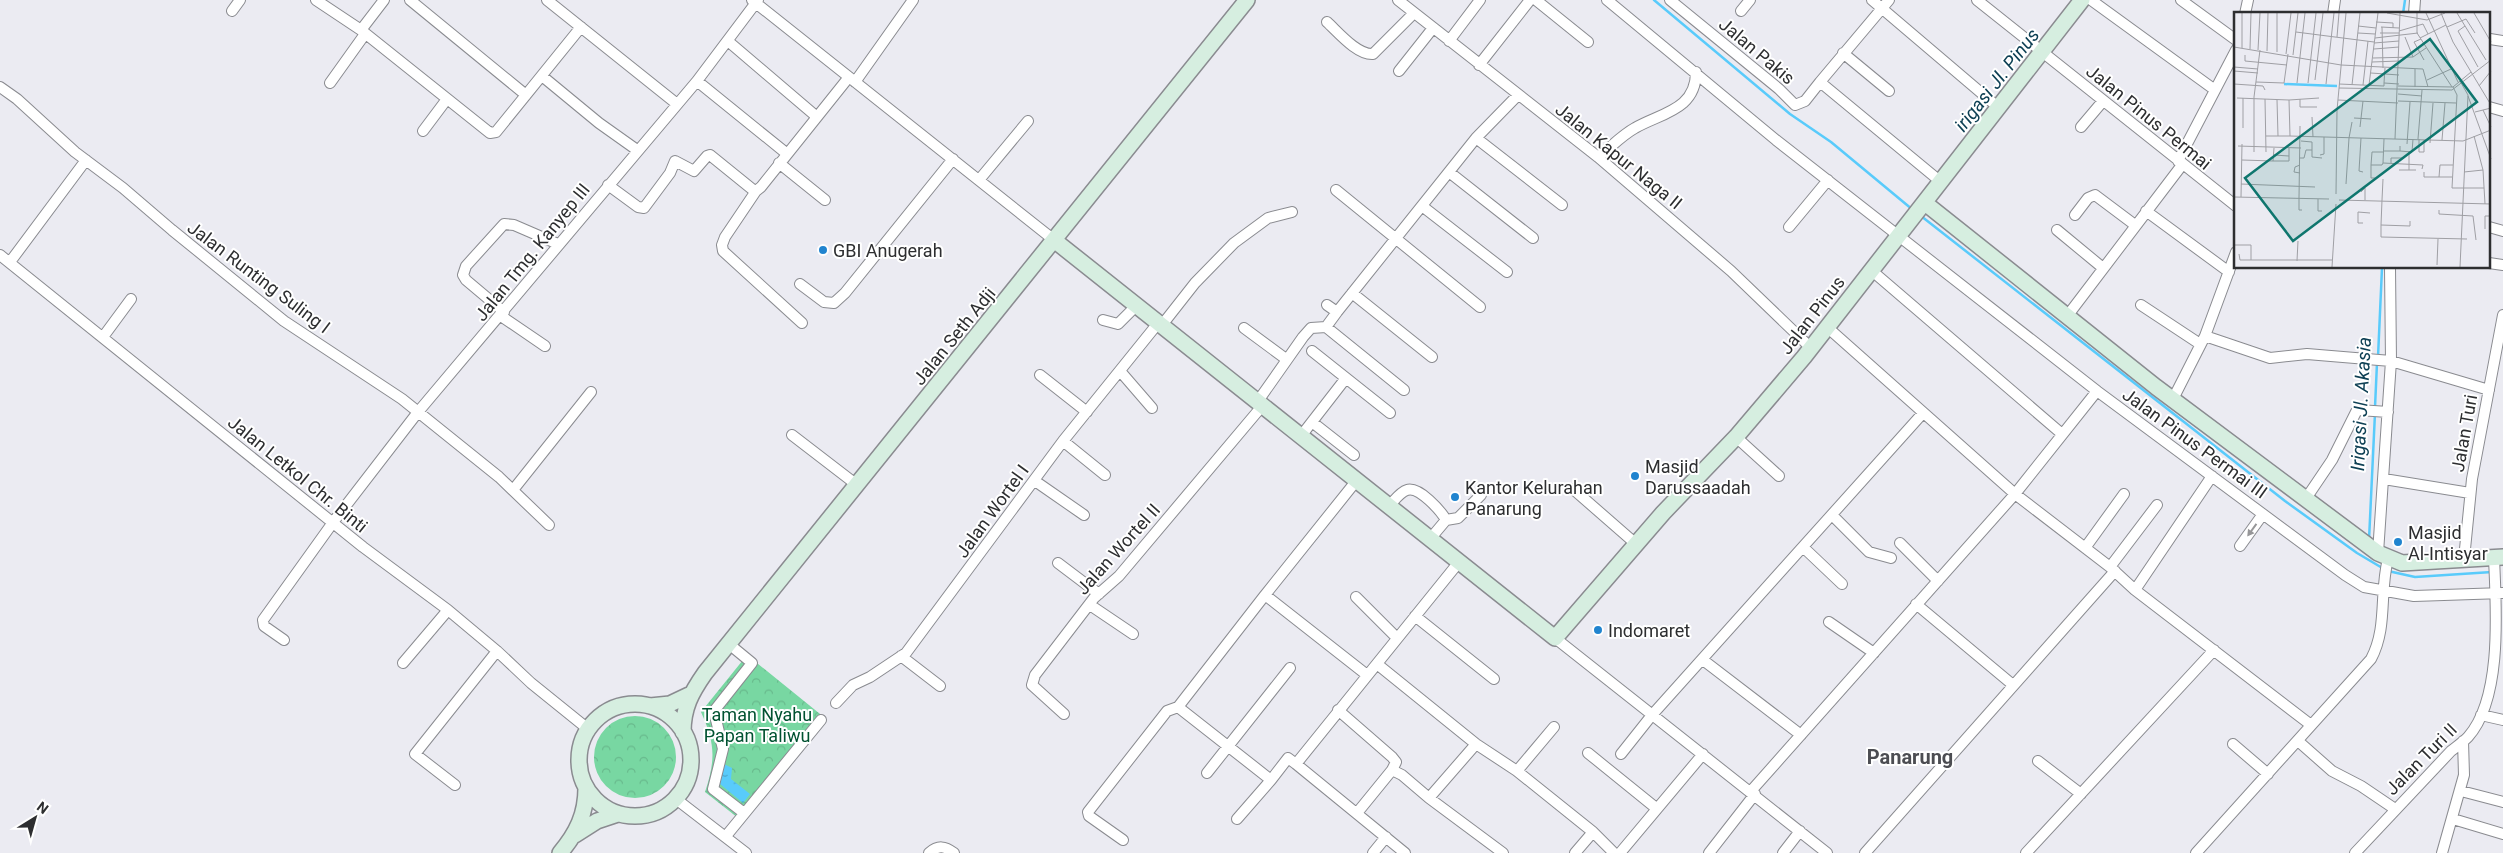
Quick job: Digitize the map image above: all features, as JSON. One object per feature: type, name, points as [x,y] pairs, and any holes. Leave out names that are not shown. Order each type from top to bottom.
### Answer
[{"type":"street","points":[[232,11],[240,0]]},
{"type":"street","points":[[316,0],[363,32],[487,131],[493,133],[496,132],[581,27]]},
{"type":"street","points":[[330,83],[384,0]]},
{"type":"street","points":[[410,0],[526,95]]},
{"type":"street","points":[[547,0],[677,104]]},
{"type":"street","points":[[802,324],[723,251],[722,245],[725,237],[756,191],[786,153],[852,79],[913,0]]},
{"type":"street","name":"Jalan Seth Adji","points":[[689,695],[1247,0]]},
{"type":"street","name":"Jalan Kapur Naga II","points":[[1398,0],[1598,157],[1731,271],[1811,348]]},
{"type":"street","points":[[1449,41],[1480,0]]},
{"type":"street","points":[[1479,65],[1530,0]]},
{"type":"street","points":[[1536,0],[1588,42]]},
{"type":"street","name":"Jalan Pinus Permai III","points":[[1607,0],[1776,140],[2097,390],[2345,575],[2364,587],[2414,596],[2499,594]]},
{"type":"street","points":[[1741,12],[1750,0]]},
{"type":"street","points":[[1872,0],[1999,108]]},
{"type":"street","points":[[1888,0],[1820,82],[1941,182]]},
{"type":"street","name":"Jalan Pinus Permai","points":[[1977,0],[2234,204]]},
{"type":"street","name":"Jalan Pinus","points":[[1555,638],[1636,544],[1736,437],[1811,348],[2082,0]]},
{"type":"street","points":[[2091,0],[2215,90]]},
{"type":"street","points":[[2181,0],[2234,39]]},
{"type":"street","points":[[756,1],[1054,240],[1827,853]]},
{"type":"street","name":"Jalan Tmg. Kanyep III","points":[[284,640],[264,626],[263,620],[334,521],[418,412],[503,314],[558,244],[637,150],[697,82],[729,42],[756,1]]},
{"type":"street","name":"Jalan Pakis","points":[[1677,2],[1779,89],[1795,105],[1806,101],[1820,82]]},
{"type":"street","points":[[1327,22],[1352,44],[1368,54],[1373,54],[1414,13]]},
{"type":"street","points":[[1399,71],[1433,28]]},
{"type":"street","points":[[2490,39],[2503,41]]},
{"type":"street","points":[[729,42],[817,117]]},
{"type":"street","points":[[1843,53],[1889,91]]},
{"type":"street","points":[[2068,315],[2180,163],[2234,54]]},
{"type":"street","points":[[1598,157],[1633,128],[1678,108],[1687,101],[1696,85],[1696,72]]},
{"type":"street","points":[[542,76],[598,123],[637,150]]},
{"type":"street","points":[[697,82],[786,153]]},
{"type":"street","name":"Jalan Runting Suling I","points":[[0,87],[86,160],[124,188],[172,230],[284,321],[418,412],[513,490],[549,525]]},
{"type":"street","points":[[1404,390],[1326,327],[1476,138],[1518,96]]},
{"type":"street","points":[[423,131],[447,99]]},
{"type":"street","points":[[2082,127],[2103,101]]},
{"type":"street","points":[[2490,107],[2503,110]]},
{"type":"street","points":[[979,180],[1028,121]]},
{"type":"street","points":[[1476,138],[1562,205]]},
{"type":"street","points":[[608,185],[638,208],[644,208],[670,172],[675,161],[694,171],[710,155],[756,191]]},
{"type":"street","points":[[800,284],[824,302],[834,303],[845,293],[953,159]]},
{"type":"street","points":[[10,262],[86,160]]},
{"type":"street","points":[[779,163],[825,200]]},
{"type":"street","points":[[1449,172],[1533,238]]},
{"type":"street","points":[[1789,227],[1828,180]]},
{"type":"street","points":[[1336,190],[1480,307]]},
{"type":"street","points":[[2075,215],[2088,198],[2094,196],[2135,225]]},
{"type":"street","points":[[1923,205],[2068,315],[2384,564],[2497,559]]},
{"type":"street","points":[[1422,206],[1506,272]]},
{"type":"street","points":[[2146,211],[2229,272]]},
{"type":"street","name":"Jalan Wortel I","points":[[836,703],[852,685],[870,677],[901,656],[948,599],[1063,441],[1195,283],[1234,243],[1268,218],[1292,212]]},
{"type":"street","points":[[545,346],[503,314],[463,276],[466,266],[504,224],[514,225],[558,244]]},
{"type":"street","points":[[2490,227],[2503,231]]},
{"type":"street","points":[[2057,230],[2104,268]]},
{"type":"street","name":"Jalan Letkol Chr. Binti","points":[[0,255],[334,521],[363,547],[448,610],[497,650],[531,683],[588,729]]},
{"type":"street","points":[[2173,399],[2203,340],[2234,258]]},
{"type":"street","points":[[2490,263],[2503,265]]},
{"type":"street","points":[[2196,853],[2371,659],[2378,644],[2384,606],[2382,591],[2384,564],[2384,479],[2391,362],[2390,269]]},
{"type":"street","points":[[1871,270],[2062,434]]},
{"type":"street","points":[[1352,293],[1432,357]]},
{"type":"street","points":[[102,338],[131,299]]},
{"type":"street","points":[[1103,320],[1118,324],[1137,305]]},
{"type":"street","points":[[1327,305],[1337,312]]},
{"type":"street","points":[[2141,305],[2203,340],[2257,355],[2274,358],[2307,354],[2391,362],[2488,390]]},
{"type":"street","name":"Jalan Turi","points":[[2464,559],[2470,493],[2503,315]]},
{"type":"street","name":"Jalan Wortel II","points":[[1064,714],[1032,685],[1033,680],[1099,594],[1119,576],[1260,403],[1286,359],[1311,328],[1326,327]]},
{"type":"street","points":[[1827,327],[2015,494],[2113,569],[2135,590],[2311,725]]},
{"type":"street","points":[[1244,328],[1286,359]]},
{"type":"street","points":[[1312,351],[1390,413]]},
{"type":"street","points":[[1120,371],[1152,408]]},
{"type":"street","points":[[1040,375],[1087,412]]},
{"type":"street","points":[[1301,436],[1346,378]]},
{"type":"street","points":[[1709,853],[1753,793],[1800,735],[2015,494],[2097,390]]},
{"type":"street","points":[[513,490],[591,392]]},
{"type":"street","points":[[2305,500],[2332,460],[2356,412],[2359,410],[2388,412]]},
{"type":"street","points":[[1621,754],[1652,715],[1923,413]]},
{"type":"street","points":[[1312,422],[1354,455]]},
{"type":"street","points":[[792,435],[857,485]]},
{"type":"street","points":[[1736,437],[1780,476]]},
{"type":"street","points":[[1063,441],[1105,475]]},
{"type":"street","points":[[2135,590],[2212,476]]},
{"type":"street","points":[[2384,479],[2470,493]]},
{"type":"street","points":[[1035,480],[1084,516]]},
{"type":"street","points":[[1123,840],[1089,816],[1088,812],[1167,711],[1178,706],[1357,480]]},
{"type":"street","points":[[1573,488],[1636,544]]},
{"type":"street","points":[[1389,506],[1402,492],[1408,489],[1415,490],[1439,508],[1446,520]]},
{"type":"street","points":[[2085,548],[2124,494]]},
{"type":"street","points":[[1430,539],[1446,520],[1458,518],[1481,495]]},
{"type":"street","points":[[1864,853],[2113,569],[2157,505]]},
{"type":"street","points":[[2240,546],[2264,514]]},
{"type":"street","points":[[1832,515],[1868,552],[1891,558]]},
{"type":"street","points":[[1900,543],[1938,580]]},
{"type":"street","points":[[1803,547],[1842,584]]},
{"type":"street","name":"Jalan Turi II","points":[[2355,853],[2394,809],[2476,726],[2487,703],[2493,666],[2499,594],[2494,576],[2497,559]]},
{"type":"street","points":[[1296,764],[1459,562]]},
{"type":"street","points":[[1058,563],[1099,594]]},
{"type":"street","points":[[1265,595],[1367,675]]},
{"type":"street","points":[[1356,598],[1397,638]]},
{"type":"street","points":[[1916,604],[2013,685]]},
{"type":"street","points":[[1090,605],[1134,634]]},
{"type":"street","points":[[403,663],[448,610]]},
{"type":"street","points":[[1415,616],[1494,680]]},
{"type":"street","points":[[1829,622],[1874,653]]},
{"type":"street","points":[[735,649],[752,663],[714,711],[723,750],[713,789],[744,813]]},
{"type":"street","points":[[455,785],[415,754],[497,650]]},
{"type":"street","points":[[2026,853],[2214,650]]},
{"type":"street","points":[[901,656],[940,686]]},
{"type":"street","points":[[1703,660],[1800,735]]},
{"type":"street","points":[[1377,664],[1476,744],[1517,771],[1593,832],[1614,853]]},
{"type":"street","points":[[1207,773],[1290,668]]},
{"type":"street","points":[[647,706],[672,718],[683,732],[690,749],[691,767],[686,784],[676,799],[664,808],[649,815],[618,814],[599,804],[586,788],[578,762],[580,745],[588,729],[604,713],[618,707],[632,704],[647,706],[670,704],[689,695]]},
{"type":"street","points":[[683,732],[683,719],[689,695]]},
{"type":"street","points":[[1178,706],[1270,780]]},
{"type":"street","points":[[1338,710],[1396,762],[1392,770],[1358,813]]},
{"type":"street","points":[[2481,715],[2503,720]]},
{"type":"street","points":[[726,836],[821,720]]},
{"type":"street","points":[[1517,771],[1554,727]]},
{"type":"street","points":[[2298,741],[2332,771],[2361,786],[2394,809]]},
{"type":"street","points":[[2442,853],[2453,820],[2464,775],[2463,741]]},
{"type":"street","points":[[1429,798],[1476,744]]},
{"type":"street","points":[[2233,744],[2268,774]]},
{"type":"street","points":[[1588,753],[1656,808]]},
{"type":"street","points":[[1620,853],[1703,754]]},
{"type":"street","points":[[1237,819],[1288,758],[1405,853]]},
{"type":"street","points":[[2038,761],[2081,794]]},
{"type":"street","points":[[1392,770],[1402,775],[1429,798],[1502,853]]},
{"type":"street","points":[[560,853],[574,836],[582,818],[586,788]]},
{"type":"street","points":[[2461,791],[2503,802]]},
{"type":"street","points":[[676,799],[746,853]]},
{"type":"street","points":[[574,836],[597,821],[618,814]]},
{"type":"street","points":[[2453,820],[2503,834]]},
{"type":"street","points":[[1783,853],[1800,831]]},
{"type":"street","points":[[1575,853],[1593,832]]},
{"type":"street","points":[[1373,853],[1386,837]]},
{"type":"street","points":[[929,853],[939,847],[945,847],[954,853]]},
{"type":"green space","name":"Taman Nyahu Papan Taliwu","points":[[747,655],[825,718],[742,821],[705,792],[711,770],[712,751],[709,733],[701,712]]},
{"type":"green space","points":[[635,716],[651,719],[664,728],[673,741],[676,757],[673,773],[664,786],[651,795],[635,798],[619,795],[606,786],[597,773],[594,757],[597,741],[606,728],[619,719]]},
{"type":"water","points":[[724,764],[732,768],[731,779],[750,794],[743,803],[720,784]]},
{"type":"waterway","points":[[1654,0],[1790,114],[1831,142],[1913,210]]},
{"type":"waterway","name":"Irigasi Jl. Akasia","points":[[2403,12],[2405,0]]},
{"type":"waterway","points":[[1921,216],[2285,501],[2357,553],[2384,569]]},
{"type":"waterway","name":"Irigasi Jl. Akasia","points":[[2378,357],[2382,269]]},
{"type":"waterway","name":"Irigasi Jl. Akasia","points":[[2375,407],[2377,363]]},
{"type":"waterway","name":"Irigasi Jl. Akasia","points":[[2369,540],[2375,413]]},
{"type":"waterway","points":[[2388,571],[2415,577],[2492,572]]},
{"type":"place","name":"GBI Anugerah","points":[[823,250]]},
{"type":"place","name":"Masjid Darussaadah","points":[[1635,476]]},
{"type":"place","name":"Kantor Kelurahan Panarung","points":[[1455,497]]},
{"type":"place","name":"Masjid Al-Intisyar","points":[[2398,542]]},
{"type":"place","name":"Indomaret","points":[[1598,630]]},
{"type":"district","name":"Panarung","points":[[1910,757]]},
{"type":"water label","name":"irigasi Jl. Pinus","points":[[1997,80]]}]
